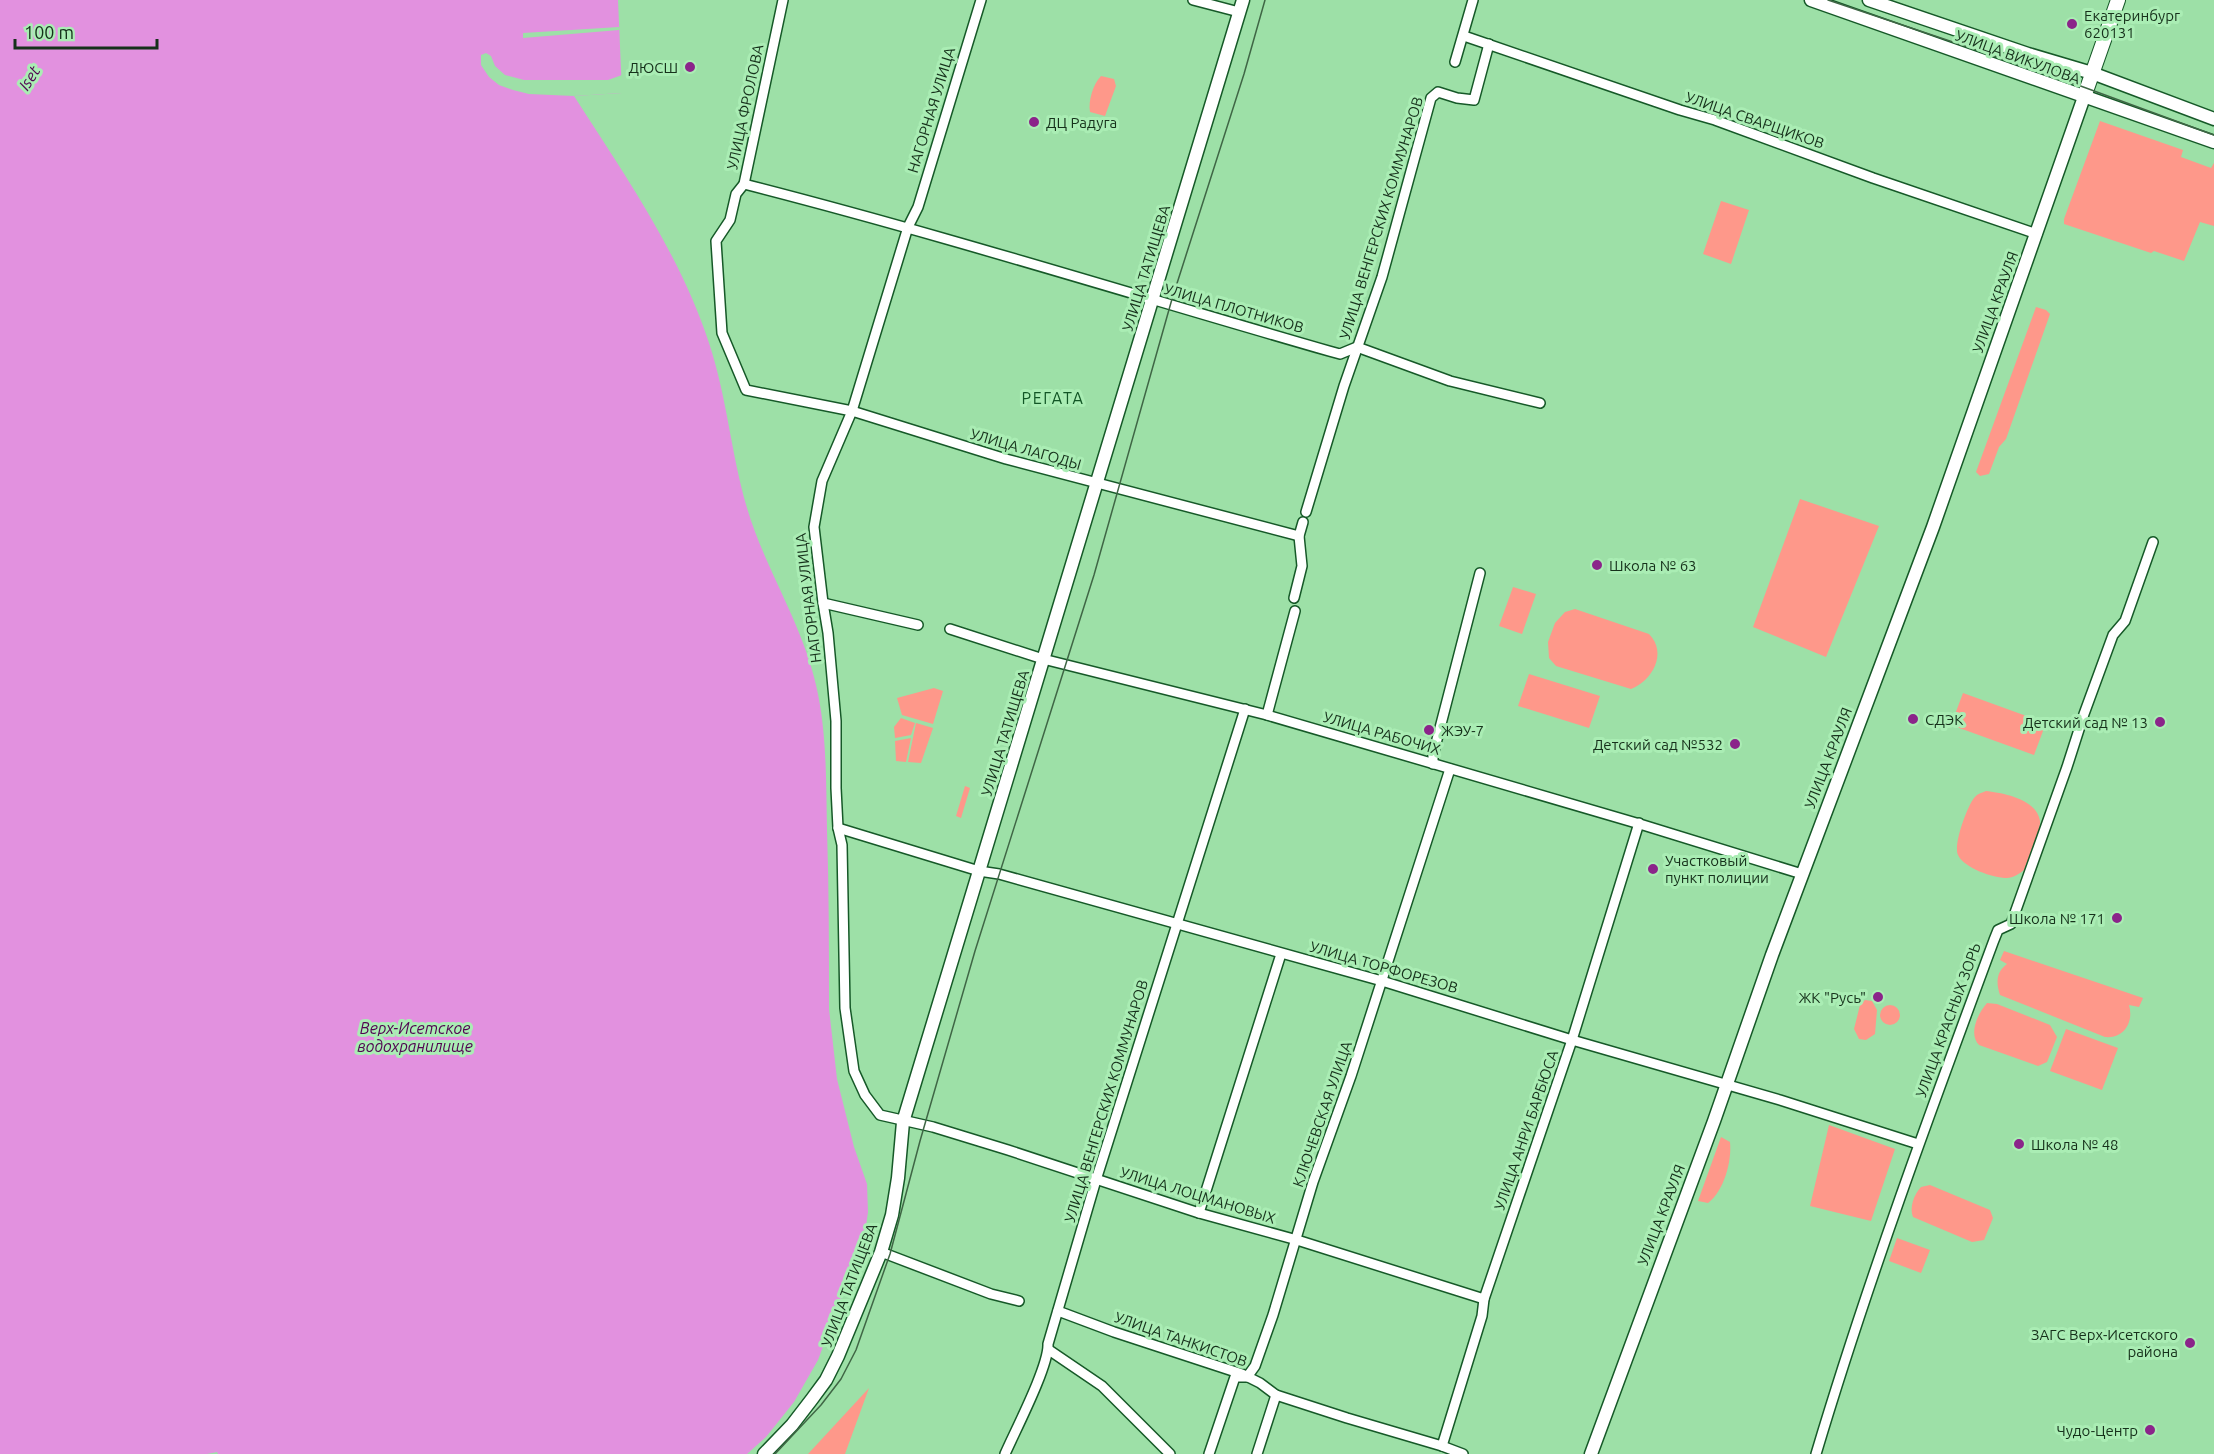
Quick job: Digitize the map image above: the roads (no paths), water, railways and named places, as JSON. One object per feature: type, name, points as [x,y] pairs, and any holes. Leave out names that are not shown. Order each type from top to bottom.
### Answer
[{"type":"main road","name":"УЛИЦА КРАУЛЯ","points":[[2084,97],[2118,0]]},
{"type":"street","name":"УЛИЦА ФРОЛОВА","points":[[746,390],[722,333],[716,241],[730,220],[736,194],[744,184],[783,0]]},
{"type":"street","name":"НАГОРНАЯ УЛИЦА","points":[[903,1122],[880,1115],[864,1095],[854,1071],[845,1008],[843,845],[838,828],[836,721],[828,633],[814,526],[822,481],[852,411],[908,227],[918,207],[981,0]]},
{"type":"street","points":[[1193,0],[1241,6]]},
{"type":"street","points":[[1455,62],[1473,0]]},
{"type":"street","name":"УЛИЦА ВИКУЛОВА","points":[[1811,0],[2214,142]]},
{"type":"street","name":"УЛИЦА ВИКУЛОВА","points":[[1869,0],[2028,54],[2092,73],[2214,119]]},
{"type":"street","name":"УЛИЦА ТАТИЩЕВА","points":[[764,1454],[792,1425],[826,1380],[881,1252],[892,1215],[903,1122],[1241,6]]},
{"type":"street","name":"УЛИЦА СВАРЩИКОВ","points":[[1464,36],[1715,120],[1873,178],[2037,234]]},
{"type":"street","name":"УЛИЦА ВЕНГЕРСКИХ КОММУНАРОВ","points":[[1294,598],[1302,566],[1299,536],[1357,347],[1382,277],[1431,98],[1438,92],[1474,100],[1488,44]]},
{"type":"street","name":"УЛИЦА КРАУЛЯ","points":[[1591,1454],[1803,874],[1933,527],[2084,97]]},
{"type":"street","name":"УЛИЦА ПЛОТНИКОВ","points":[[744,184],[908,227],[1340,354],[1357,347],[1450,381],[1540,403]]},
{"type":"street","name":"УЛИЦА ЛАГОДЫ","points":[[746,390],[852,411],[968,448],[1096,484],[1299,536]]},
{"type":"street","name":"УЛИЦА КРАСНЫХ ЗОРЬ","points":[[1816,1454],[1864,1301],[1918,1144],[1998,930],[2011,924],[2113,635],[2125,621],[2153,542]]},
{"type":"street","points":[[1433,764],[1433,755],[1480,573]]},
{"type":"street","points":[[823,603],[918,625]]},
{"type":"street","points":[[1267,715],[1295,611]]},
{"type":"street","name":"УЛИЦА РАБОЧИХ","points":[[950,629],[1043,659],[1267,715],[1639,823],[1803,874]]},
{"type":"street","name":"УЛИЦА ВЕНГЕРСКИХ КОММУНАРОВ","points":[[1048,1350],[1096,1180],[1245,709]]},
{"type":"street","name":"КЛЮЧЕВСКАЯ УЛИЦА","points":[[1209,1454],[1235,1377],[1247,1377],[1255,1366],[1297,1240],[1313,1182],[1352,1076],[1450,769]]},
{"type":"street","name":"УЛИЦА АНРИ БАРБЮСА","points":[[1442,1446],[1482,1316],[1484,1299],[1572,1040],[1639,823]]},
{"type":"street","name":"УЛИЦА ТОРФОРЕЗОВ","points":[[838,828],[979,871],[999,874],[1382,981],[1572,1040],[1780,1100],[1918,1144]]},
{"type":"street","points":[[1199,1213],[1281,954]]},
{"type":"street","name":"УЛИЦА ЛОЦМАНОВЫХ","points":[[903,1122],[954,1133],[1199,1213],[1297,1240],[1484,1299]]},
{"type":"street","points":[[881,1252],[992,1294],[1019,1300]]},
{"type":"street","name":"УЛИЦА ТАНКИСТОВ","points":[[1058,1311],[1242,1374],[1260,1383],[1276,1395],[1463,1454]]},
{"type":"street","points":[[1005,1454],[1039,1377],[1048,1350],[1102,1386],[1170,1454]]},
{"type":"street","points":[[1257,1454],[1276,1395]]},
{"type":"water","name":"Верх-Исетское водохранилище","points":[[0,0],[618,0],[622,93],[574,96],[667,246],[697,310],[715,363],[747,508],[763,553],[793,618],[810,662],[820,703],[825,757],[829,1009],[837,1079],[854,1147],[867,1184],[868,1212],[865,1233],[818,1360],[794,1402],[766,1437],[747,1454],[218,1454],[217,1452],[207,1454],[0,1454]]},
{"type":"tram line","points":[[775,1454],[821,1405],[841,1379],[856,1350],[890,1254],[975,951],[1094,575],[1172,299],[1244,74],[1265,0]]},
{"type":"tram line","points":[[1828,0],[2048,74],[2214,135]]},
{"type":"place","name":"Екатеринбург 620131","points":[[2072,24]]},
{"type":"place","name":"ДЮСШ","points":[[690,67]]},
{"type":"place","name":"ДЦ Радуга","points":[[1034,122]]},
{"type":"place","name":"Школа № 63","points":[[1597,565]]},
{"type":"place","name":"СДЭК","points":[[1913,719]]},
{"type":"place","name":"Детский сад № 13","points":[[2160,722]]},
{"type":"place","name":"ЖЭУ-7","points":[[1429,730]]},
{"type":"place","name":"Детский сад №532","points":[[1735,744]]},
{"type":"place","name":"Участковый пункт полиции","points":[[1653,869]]},
{"type":"place","name":"Школа № 171","points":[[2117,918]]},
{"type":"place","name":"ЖК \"Русь\"","points":[[1878,997]]},
{"type":"place","name":"Школа № 48","points":[[2019,1144]]},
{"type":"place","name":"ЗАГС Верх-Исетского района","points":[[2190,1343]]},
{"type":"place","name":"Чудо-Центр","points":[[2150,1430]]},
{"type":"district","name":"РЕГАТА","points":[[1053,398]]},
{"type":"water label","name":"Iset","points":[[29,78]]}]
